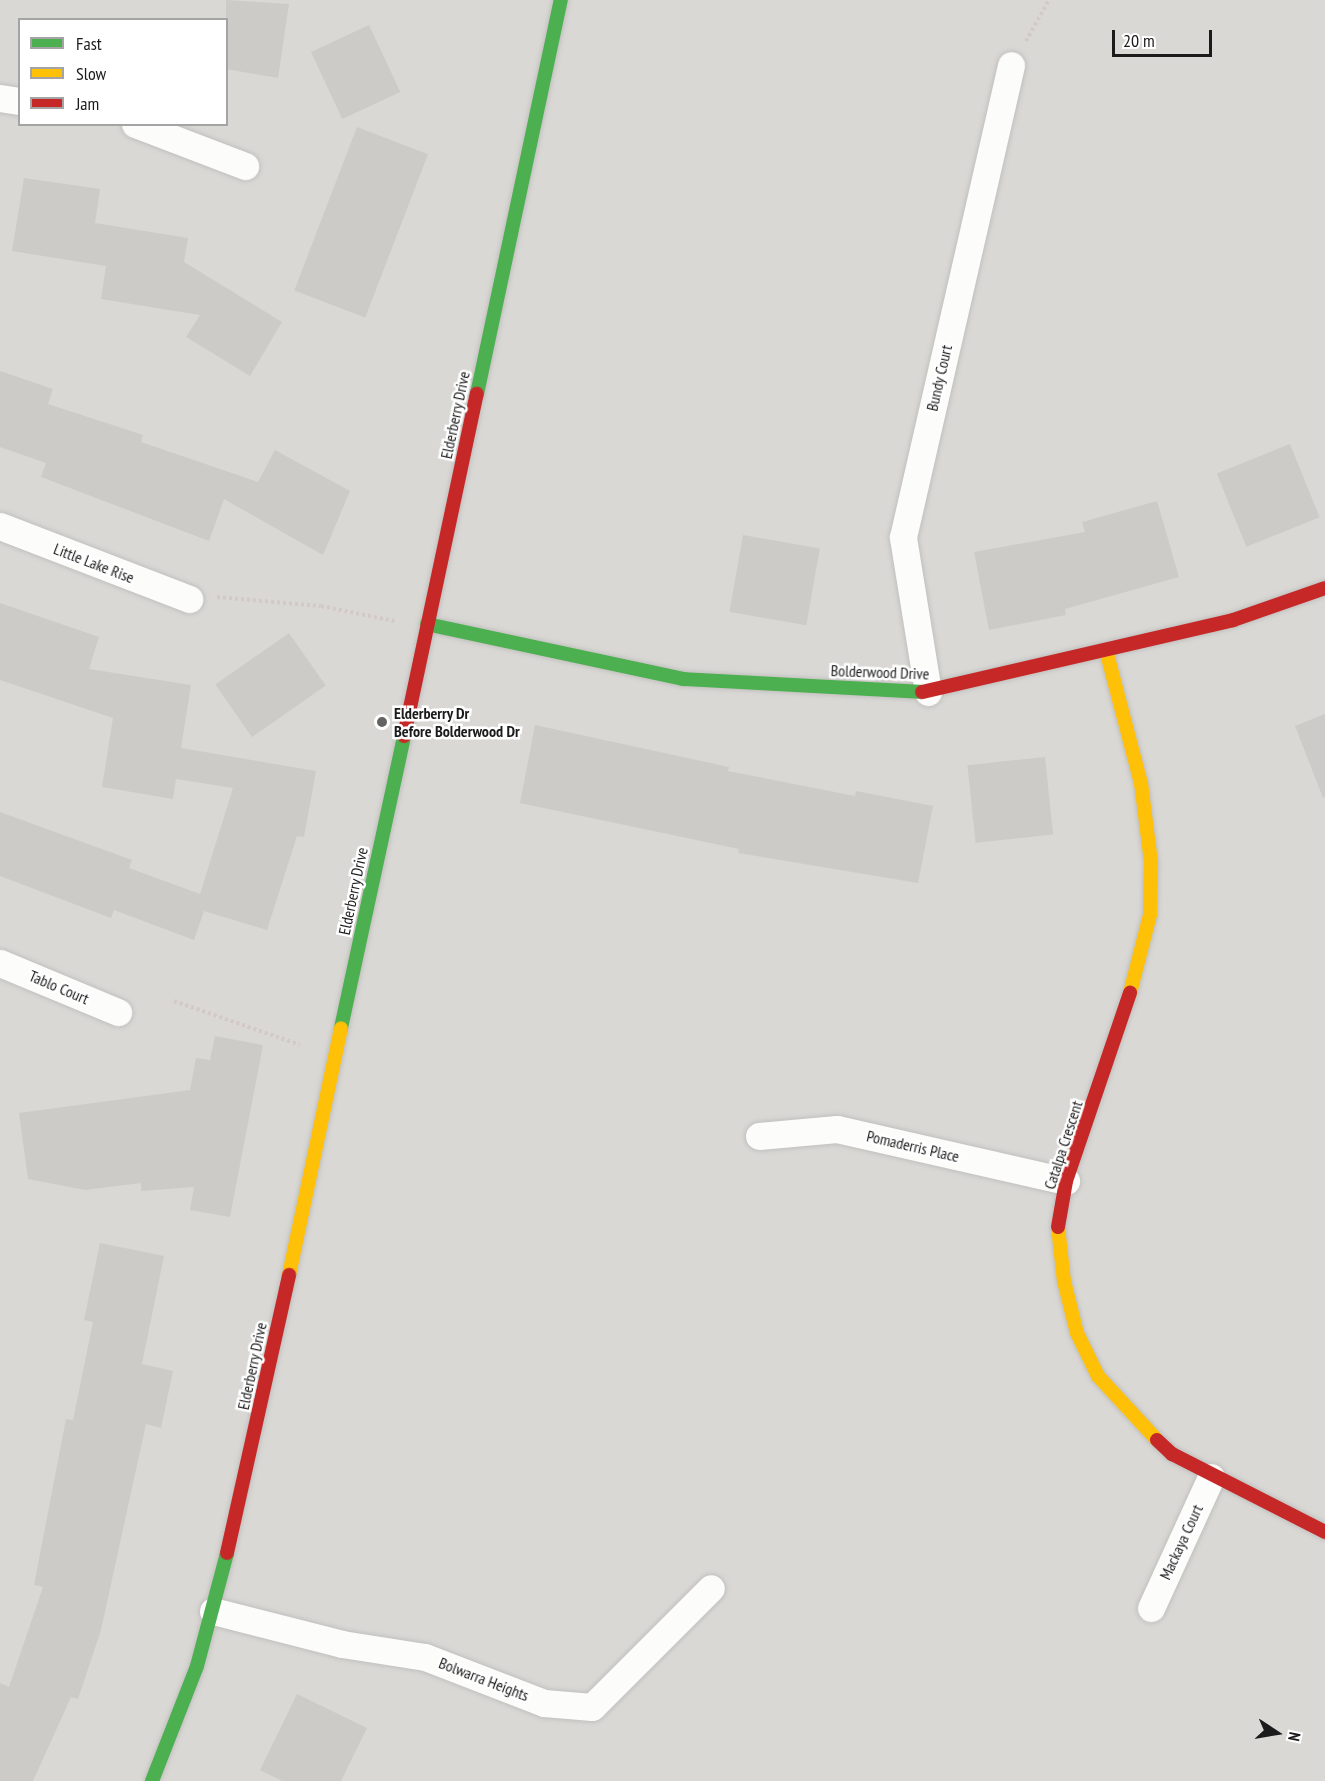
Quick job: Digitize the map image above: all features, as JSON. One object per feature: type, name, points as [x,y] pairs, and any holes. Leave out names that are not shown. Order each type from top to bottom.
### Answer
[{"type":"street","name":"Elderberry Drive","points":[[152,1781],[213,1611],[561,0]]},
{"type":"street","name":"Bundy Court","points":[[928,693],[903,537],[1011,65]]},
{"type":"street","points":[[0,98],[18,101]]},
{"type":"street","points":[[140,126],[245,166]]},
{"type":"street","name":"Little Lake Rise","points":[[0,526],[189,598]]},
{"type":"street","name":"Bolderwood Drive","points":[[427,624],[683,679],[928,693],[1233,620],[1325,588]]},
{"type":"street","name":"Catalpa Crescent","points":[[1106,650],[1141,783],[1151,862],[1150,915],[1120,1032],[1066,1181],[1057,1234],[1064,1281],[1077,1333],[1098,1377],[1131,1418],[1172,1454],[1211,1477],[1325,1533]]},
{"type":"street","name":"Tablo Court","points":[[0,963],[118,1012]]},
{"type":"street","name":"Pomaderris Place","points":[[759,1136],[837,1129],[1066,1181]]},
{"type":"street","name":"Mackaya Court","points":[[1150,1608],[1211,1477]]},
{"type":"street","name":"Bolwarra Heights","points":[[213,1611],[342,1644],[425,1657],[544,1703],[592,1707],[711,1588]]},
{"type":"path","points":[[1011,65],[1049,0]]},
{"type":"path","points":[[189,598],[240,597],[397,622]]},
{"type":"path","points":[[174,1001],[300,1045]]},
{"type":"shaded area","points":[[0,0],[1325,0],[1325,1781],[0,1781]]},
{"type":"building","points":[[226,0],[289,4],[278,78],[228,69],[228,18],[226,18]]},
{"type":"building","points":[[369,25],[400,92],[342,119],[311,52]]},
{"type":"building","points":[[357,127],[428,154],[365,318],[294,290]]},
{"type":"building","points":[[24,178],[100,189],[95,223],[188,238],[184,262],[282,322],[250,376],[186,337],[200,315],[101,299],[106,266],[12,251]]},
{"type":"building","points":[[0,371],[53,389],[48,404],[143,435],[141,442],[258,482],[275,450],[350,491],[323,555],[224,499],[209,541],[41,477],[46,463],[0,447]]},
{"type":"building","points":[[1290,444],[1320,517],[1246,547],[1217,474]]},
{"type":"building","points":[[1157,501],[1179,577],[1065,609],[1066,615],[989,630],[974,552],[1085,532],[1082,522]]},
{"type":"building","points":[[743,535],[820,549],[806,625],[729,612]]},
{"type":"building","points":[[0,603],[99,637],[89,669],[191,685],[181,748],[316,771],[304,837],[297,836],[267,930],[204,911],[194,940],[114,910],[111,918],[0,876],[0,812],[132,860],[129,868],[200,894],[233,788],[176,779],[173,799],[102,787],[113,718],[0,680]]},
{"type":"building","points":[[289,633],[326,685],[252,737],[215,685]]},
{"type":"building","points":[[1325,714],[1325,797],[1323,798],[1295,726]]},
{"type":"building","points":[[535,725],[729,767],[728,771],[855,796],[856,791],[933,806],[918,883],[738,853],[739,849],[520,803]]},
{"type":"building","points":[[1045,757],[1053,835],[976,843],[967,765]]},
{"type":"building","points":[[215,1036],[263,1045],[230,1217],[190,1210],[194,1187],[141,1191],[141,1183],[85,1190],[28,1179],[19,1113],[190,1090],[196,1058],[210,1060]]},
{"type":"building","points":[[100,1243],[164,1256],[142,1364],[173,1371],[161,1428],[146,1424],[101,1630],[78,1699],[71,1697],[33,1781],[0,1781],[0,1683],[9,1687],[43,1587],[34,1585],[66,1419],[73,1420],[93,1322],[84,1320]]},
{"type":"building","points":[[297,1694],[367,1728],[341,1781],[282,1781],[260,1770]]},
{"type":"traffic: fast","points":[[477,394],[561,0]]},
{"type":"traffic: fast","points":[[427,624],[683,679],[922,692]]},
{"type":"traffic: fast","points":[[341,1028],[404,736]]},
{"type":"traffic: fast","points":[[152,1781],[197,1666],[227,1553]]},
{"type":"traffic: slow","points":[[1106,650],[1141,783],[1151,862],[1150,915],[1130,993]]},
{"type":"traffic: slow","points":[[289,1275],[341,1028]]},
{"type":"traffic: slow","points":[[1058,1227],[1064,1281],[1077,1333],[1098,1376],[1157,1440]]},
{"type":"traffic: jam","points":[[404,736],[477,394]]},
{"type":"traffic: jam","points":[[922,692],[1233,620],[1325,588]]},
{"type":"traffic: jam","points":[[1058,1227],[1066,1181],[1130,993]]},
{"type":"traffic: jam","points":[[227,1553],[289,1275]]},
{"type":"traffic: jam","points":[[1157,1440],[1172,1454],[1325,1532]]},
{"type":"place","name":"Elderberry Dr Before Bolderwood Dr","points":[[382,722]]}]
